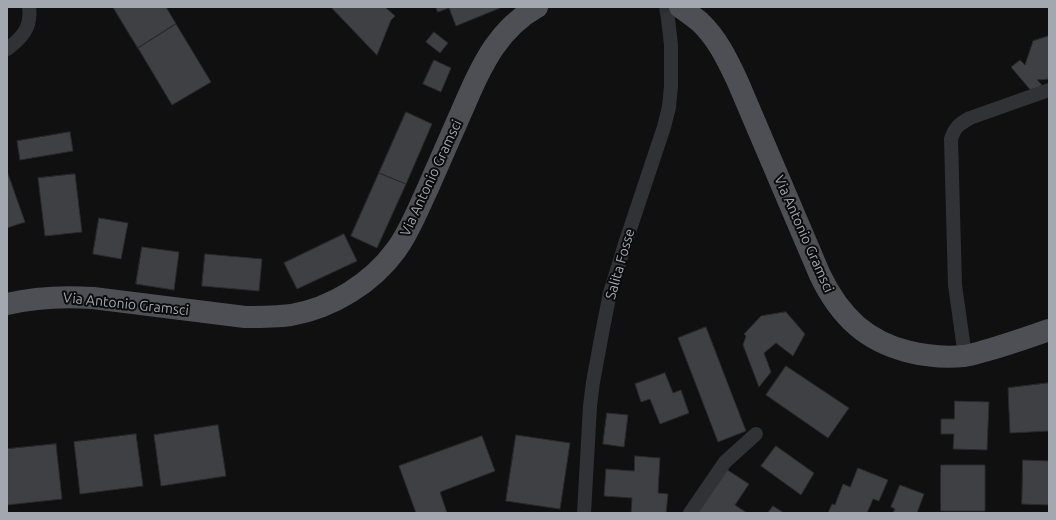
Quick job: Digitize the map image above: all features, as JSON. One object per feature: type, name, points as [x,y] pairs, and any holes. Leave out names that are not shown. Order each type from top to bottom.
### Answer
[{"type":"main road","name":"Via Antonio Gramsci","points":[[7,304],[41,298],[74,297],[245,317],[260,317],[290,315],[305,311],[334,300],[349,292],[376,273],[396,249],[412,224],[471,90],[490,52],[510,26],[536,7]]},
{"type":"main road","name":"Via Antonio Gramsci","points":[[674,13],[701,23],[712,36],[729,63],[827,290],[836,304],[859,328],[884,343],[900,350],[932,356],[965,356],[1008,345],[1049,330]]},
{"type":"street","points":[[7,49],[17,42],[25,32],[30,16],[29,7]]},
{"type":"street","name":"Salita Fosse","points":[[584,513],[590,406],[593,382],[610,293],[670,107],[674,13]]},
{"type":"street","points":[[965,356],[954,285],[951,139],[954,130],[970,118],[1049,90]]},
{"type":"street","points":[[690,513],[725,462],[756,434]]},
{"type":"building","points":[[113,7],[166,7],[176,24],[138,48]]},
{"type":"building","points":[[331,7],[385,7],[395,16],[391,20],[377,55]]},
{"type":"building","points":[[436,7],[500,8],[456,26],[449,8],[438,12]]},
{"type":"building","points":[[176,24],[211,82],[172,105],[138,48]]},
{"type":"building","points":[[434,32],[448,43],[440,53],[426,42]]},
{"type":"building","points":[[1049,36],[1049,79],[1037,80],[1042,85],[1033,93],[1011,67],[1020,60],[1025,65],[1033,41]]},
{"type":"building","points":[[434,60],[451,68],[441,92],[423,84]]},
{"type":"building","points":[[406,112],[432,124],[406,184],[379,173]]},
{"type":"building","points":[[70,132],[73,151],[20,160],[17,141]]},
{"type":"building","points":[[7,171],[25,222],[7,228]]},
{"type":"building","points":[[379,173],[406,184],[377,248],[351,236]]},
{"type":"building","points":[[75,174],[82,232],[45,236],[38,178]]},
{"type":"building","points":[[99,218],[128,223],[121,259],[93,254]]},
{"type":"building","points":[[344,234],[357,261],[297,289],[284,263]]},
{"type":"building","points":[[142,247],[179,252],[174,290],[136,284]]},
{"type":"building","points":[[205,254],[262,259],[259,291],[202,286]]},
{"type":"building","points":[[786,312],[805,334],[793,356],[776,343],[764,353],[771,372],[759,387],[743,345],[746,336],[744,334],[761,316]]},
{"type":"building","points":[[706,327],[746,431],[718,442],[678,338]]},
{"type":"building","points":[[786,366],[849,408],[828,438],[766,395]]},
{"type":"building","points":[[665,373],[673,393],[681,390],[689,413],[660,424],[650,399],[641,402],[635,384]]},
{"type":"building","points":[[1049,383],[1049,431],[1010,433],[1008,388]]},
{"type":"building","points":[[955,401],[989,402],[987,450],[953,449],[954,434],[941,434],[941,419],[954,419]]},
{"type":"building","points":[[607,413],[628,415],[624,447],[603,444]]},
{"type":"building","points":[[218,425],[226,476],[161,486],[154,435]]},
{"type":"building","points":[[136,434],[143,486],[80,494],[74,442]]},
{"type":"building","points":[[516,435],[570,443],[560,509],[506,501]]},
{"type":"building","points":[[482,436],[495,471],[440,492],[447,513],[416,513],[399,466]]},
{"type":"building","points":[[56,444],[62,499],[7,505],[7,449]]},
{"type":"building","points":[[776,446],[814,473],[801,495],[761,466]]},
{"type":"building","points":[[635,456],[660,458],[658,493],[668,494],[666,513],[631,513],[632,498],[604,496],[606,469],[634,471]]},
{"type":"building","points":[[1023,460],[1049,461],[1049,505],[1022,504]]},
{"type":"building","points":[[941,465],[985,465],[985,511],[941,511]]},
{"type":"building","points":[[858,468],[888,480],[879,501],[873,499],[867,513],[828,513],[832,504],[835,505],[843,484],[850,487]]},
{"type":"building","points":[[726,469],[749,484],[735,505],[747,513],[699,513],[698,512]]},
{"type":"building","points":[[900,485],[924,494],[917,513],[893,513],[895,509],[891,507]]},
{"type":"building","points":[[773,506],[784,513],[768,513]]},
{"type":"tunnel","points":[[666,7],[668,19]]}]
